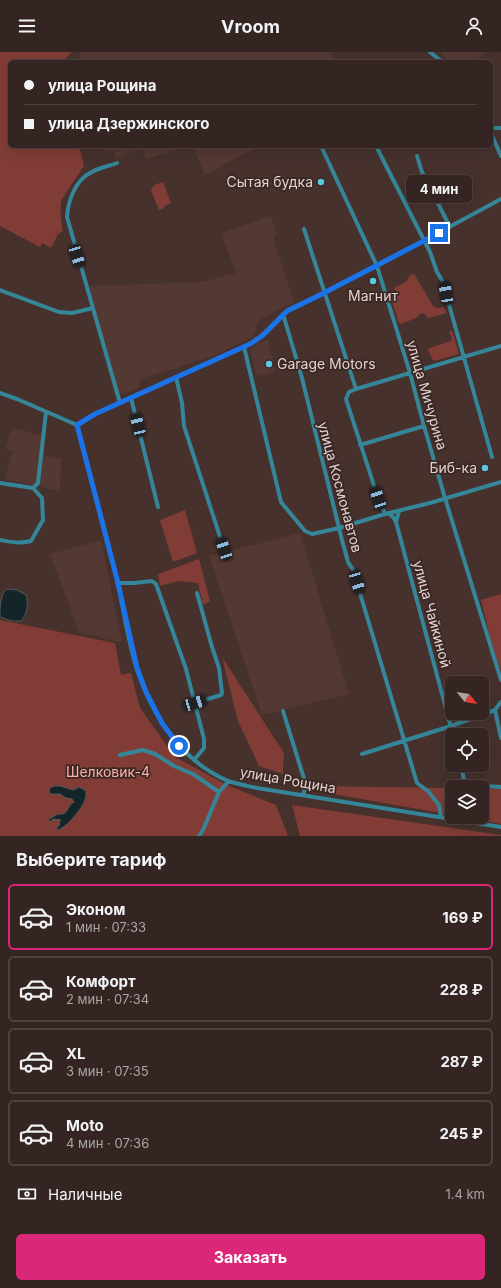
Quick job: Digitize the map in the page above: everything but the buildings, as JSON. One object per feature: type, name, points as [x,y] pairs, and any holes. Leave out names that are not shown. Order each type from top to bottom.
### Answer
[{"type":"street","points":[[430,52],[440,60]]},
{"type":"street","points":[[493,138],[501,156]]},
{"type":"street","name":"улица Мичурина","points":[[322,148],[377,266],[410,373],[445,498],[501,680]]},
{"type":"street","points":[[377,148],[430,252],[437,272],[445,285],[448,301],[492,457]]},
{"type":"street","points":[[417,156],[422,172],[450,227]]},
{"type":"street","points":[[117,164],[88,174],[74,191],[68,207],[67,217],[68,226],[120,403]]},
{"type":"street","points":[[0,394],[77,425],[95,414],[244,347],[262,336],[291,309],[377,266],[501,199]]},
{"type":"street","points":[[304,229],[326,292],[356,389],[501,346]]},
{"type":"street","points":[[0,290],[59,312],[72,313],[93,308]]},
{"type":"street","name":"улица Космонавтов","points":[[284,314],[302,378],[348,562],[355,576],[417,783],[428,791],[439,805],[441,817]]},
{"type":"street","points":[[244,347],[280,502],[303,530],[309,534],[339,528],[501,482]]},
{"type":"street","points":[[176,377],[182,402],[184,426],[224,549]]},
{"type":"street","name":"улица Чайкиной","points":[[356,389],[349,392],[346,398],[378,498],[387,514],[393,517],[396,522],[451,726]]},
{"type":"street","points":[[131,398],[158,507]]},
{"type":"street","points":[[33,488],[38,482],[46,412]]},
{"type":"street","name":"улица Рощина","points":[[77,425],[118,583],[137,668],[146,692],[162,723],[179,746],[194,760],[210,771],[229,781],[257,788],[445,817]]},
{"type":"street","points":[[360,445],[424,426]]},
{"type":"street","points":[[0,483],[33,488],[42,498],[43,520],[31,541],[24,543],[12,543],[0,540]]},
{"type":"street","points":[[396,522],[399,511]]},
{"type":"street","points":[[118,583],[152,581],[156,584],[186,669],[204,739],[204,748],[194,760]]},
{"type":"street","points":[[195,703],[221,695],[222,693],[219,668],[197,593]]},
{"type":"street","points":[[362,754],[451,726],[495,710],[501,702]]},
{"type":"street","points":[[495,710],[501,738]]},
{"type":"street","points":[[283,711],[306,785],[303,795]]},
{"type":"street","points":[[120,754],[143,750],[155,754],[174,766],[193,774],[219,792]]},
{"type":"street","points":[[199,836],[219,792],[229,781]]},
{"type":"street","points":[[489,787],[501,787]]},
{"type":"street","name":"улица Рощина","points":[[487,824],[501,827]]},
{"type":"shaded area","points":[[79,52],[331,52],[334,60],[80,60]]},
{"type":"shaded area","points":[[440,52],[485,52],[476,60],[447,60]]},
{"type":"shaded area","points":[[103,148],[182,148],[146,159],[142,149],[116,158],[114,150],[104,153]]},
{"type":"shaded area","points":[[193,148],[256,148],[205,175]]},
{"type":"shaded area","points":[[271,216],[277,235],[273,237],[294,302],[259,320],[253,337],[216,355],[141,379],[138,388],[119,395],[89,286],[201,282],[236,273],[221,233]]},
{"type":"shaded area","points":[[268,339],[275,372],[256,376],[251,352],[252,347]]},
{"type":"shaded area","points":[[12,428],[44,436],[41,455],[61,458],[60,491],[5,479],[12,451],[5,449]]},
{"type":"shaded area","points":[[300,533],[349,694],[262,715],[209,556]]},
{"type":"shaded area","points":[[101,540],[122,642],[79,632],[50,554]]},
{"type":"shaded area","points":[[7,589],[17,590],[26,595],[27,609],[25,616],[21,621],[12,621],[0,617],[2,597]]},
{"type":"shaded area","points":[[60,786],[73,790],[79,787],[85,790],[86,794],[85,800],[71,821],[58,830],[56,829],[61,820],[53,819],[49,822],[49,819],[66,812],[70,805],[74,802],[72,799],[66,798],[60,794],[50,794],[50,788]]},
{"type":"green space","points":[[0,52],[71,52],[66,60],[8,60],[8,148],[80,148],[84,166],[62,199],[60,211],[63,231],[58,234],[51,248],[42,243],[40,247],[0,226]]},
{"type":"green space","points":[[163,182],[171,203],[159,210],[151,190],[154,185]]},
{"type":"green space","points":[[414,274],[433,306],[437,308],[443,307],[447,313],[428,318],[422,313],[416,318],[401,324],[398,321],[390,295],[396,296],[397,294],[394,288],[407,281],[410,275]]},
{"type":"green space","points":[[452,330],[459,354],[435,361],[433,360],[428,350],[429,348],[451,341],[452,339],[449,332]]},
{"type":"green space","points":[[185,510],[197,553],[173,562],[160,520]]},
{"type":"green space","points":[[199,559],[210,601],[203,605],[198,583],[178,581],[160,586],[158,574]]},
{"type":"green space","points":[[501,594],[501,671],[492,646],[481,600]]},
{"type":"green space","name":"Шелковик-4","points":[[0,620],[115,643],[121,675],[131,673],[140,708],[175,757],[227,785],[276,805],[288,836],[0,836]]},
{"type":"green space","points":[[222,657],[284,753],[283,774],[259,766],[238,721]]},
{"type":"green space","points":[[312,786],[445,788],[445,814],[311,790]]},
{"type":"green space","points":[[489,789],[501,789],[501,824],[489,822]]},
{"type":"green space","points":[[292,805],[501,835],[501,836],[300,836]]},
{"type":"place","name":"Сытая будка","points":[[321,182]]},
{"type":"place","name":"Магнит","points":[[373,281]]},
{"type":"place","name":"Garage Motors","points":[[269,364]]},
{"type":"place","name":"Биб-ка","points":[[485,468]]},
{"type":"route","points":[[179,746],[162,723],[146,692],[137,668],[118,583],[77,425],[95,414],[250,344],[262,336],[287,311],[439,233]]}]
